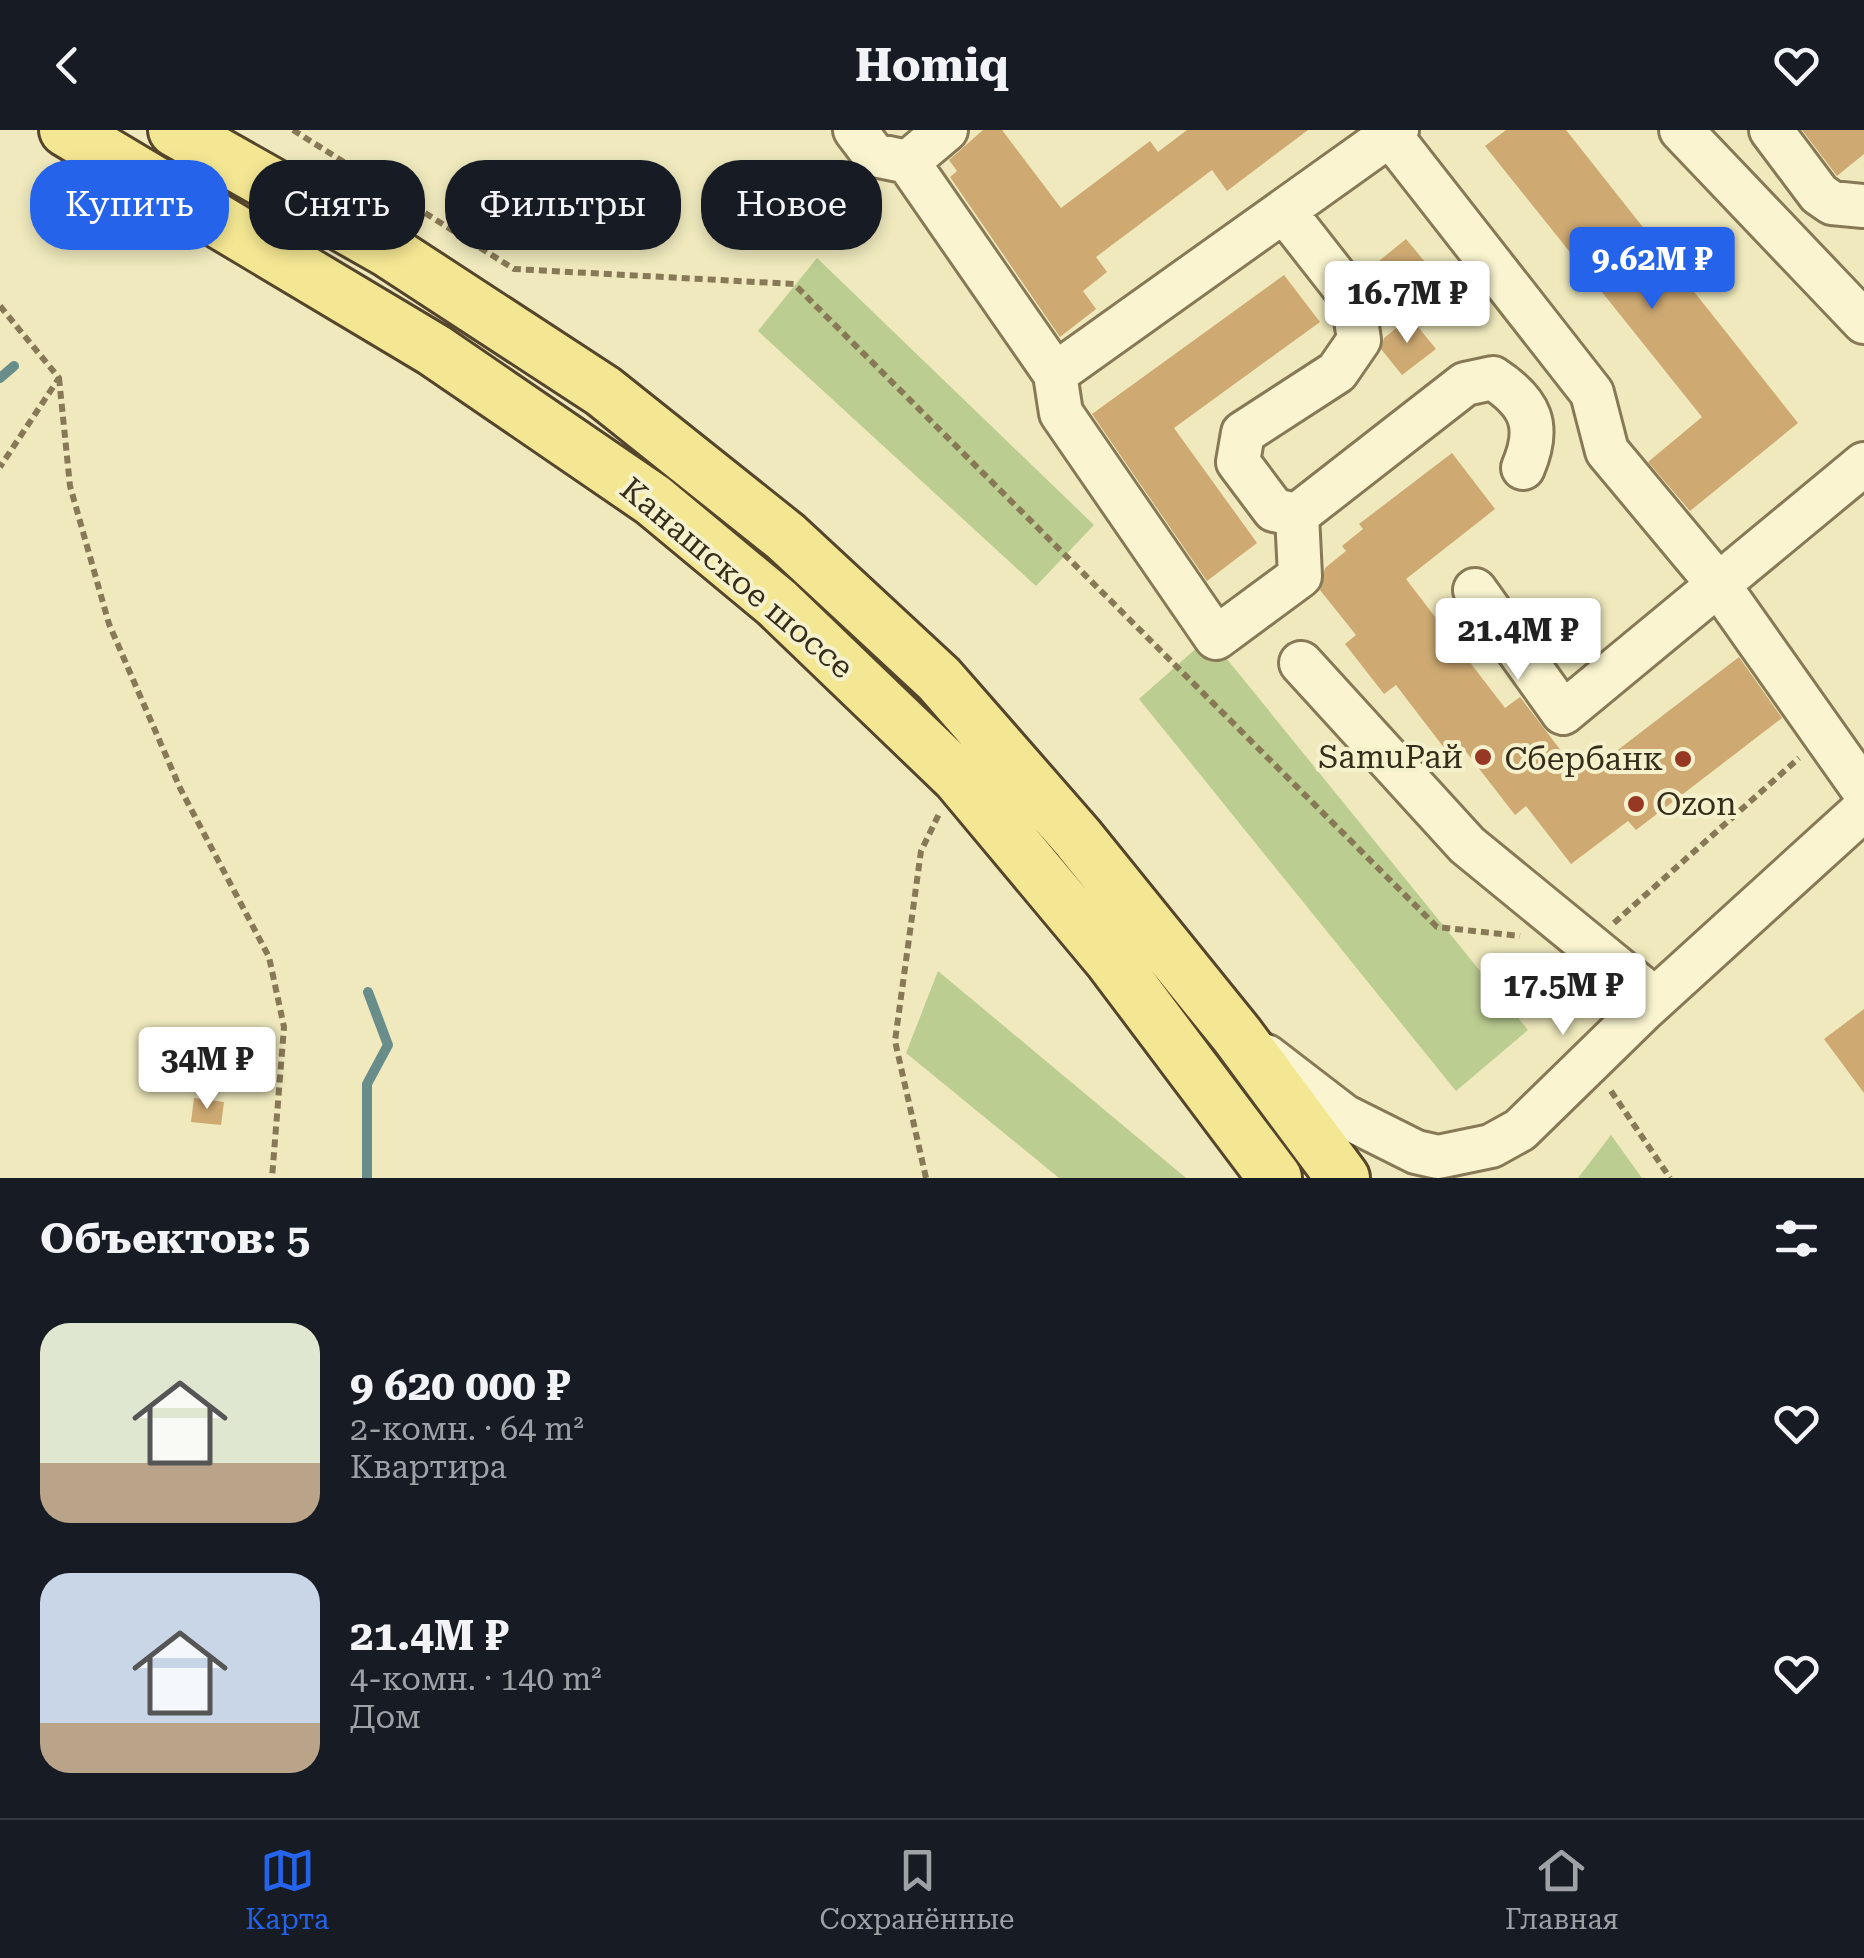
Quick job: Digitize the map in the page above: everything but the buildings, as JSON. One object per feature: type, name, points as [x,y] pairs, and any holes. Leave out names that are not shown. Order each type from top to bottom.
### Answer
[{"type":"main road","name":"Канашское шоссе","points":[[66,130],[434,350],[653,500],[777,603],[958,777],[1110,960],[1276,1178]]},
{"type":"main road","name":"Канашское шоссе","points":[[175,130],[387,250],[604,391],[786,537],[940,679],[1238,1035],[1342,1178]]},
{"type":"street","points":[[855,130],[874,155],[908,162],[1055,374],[1061,413],[1216,638],[1300,576],[1297,516]]},
{"type":"street","points":[[908,162],[946,130]]},
{"type":"street","points":[[1681,130],[1864,322]]},
{"type":"street","points":[[1771,130],[1818,194],[1832,202],[1864,206]]},
{"type":"street","points":[[1055,374],[1393,133],[1592,393],[1607,450],[1718,584],[1825,734],[1861,813],[1656,998],[1520,1130],[1491,1146],[1466,1154],[1438,1156],[1416,1152],[1344,1116],[1238,1035]]},
{"type":"street","points":[[1284,211],[1353,300],[1360,340],[1337,372],[1243,433],[1238,462],[1274,510],[1297,516]]},
{"type":"street","points":[[1514,392],[1564,358]]},
{"type":"street","points":[[1297,516],[1465,384],[1493,378],[1514,392],[1530,416],[1534,443],[1523,468]]},
{"type":"street","points":[[1475,590],[1563,713],[1864,464]]},
{"type":"street","points":[[1301,663],[1467,845],[1656,998]]},
{"type":"street","points":[[1508,1178],[1520,1130]]},
{"type":"path","points":[[293,130],[514,269],[794,284],[1437,927],[1590,944],[1825,734]]},
{"type":"path","points":[[0,306],[59,378],[70,486],[109,624],[180,788],[270,957],[284,1028],[272,1178]]},
{"type":"path","points":[[0,467],[59,378]]},
{"type":"path","points":[[926,1178],[895,1041],[921,851],[958,777]]},
{"type":"path","points":[[1590,1062],[1670,1178]]},
{"type":"green space","points":[[817,258],[1094,525],[1036,586],[758,331]]},
{"type":"green space","points":[[1209,637],[1528,1030],[1456,1091],[1139,699]]},
{"type":"green space","points":[[938,971],[1186,1178],[1059,1178],[906,1053]]},
{"type":"green space","points":[[1611,1135],[1642,1178],[1578,1178]]},
{"type":"waterway","points":[[0,378],[14,366]]},
{"type":"waterway","points":[[367,1178],[367,1084],[388,1045],[368,992]]},
{"type":"place","name":"SamuРай","points":[[1483,757]]},
{"type":"place","name":"Сбербанк","points":[[1683,759]]},
{"type":"place","name":"Ozon","points":[[1636,804]]}]
